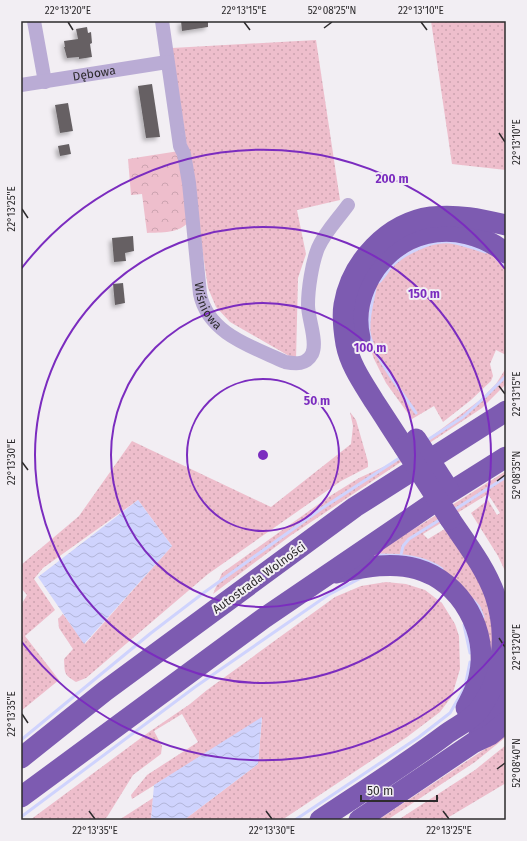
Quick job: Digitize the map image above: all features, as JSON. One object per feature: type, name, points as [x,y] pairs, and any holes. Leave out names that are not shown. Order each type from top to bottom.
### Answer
[{"type":"highway","points":[[320,820],[430,746],[454,728],[470,719],[478,710],[493,684],[500,664],[503,638],[498,604],[491,584],[456,515],[410,443],[358,374],[350,360],[344,329],[344,306],[349,288],[358,268],[368,254],[382,239],[394,230],[412,222],[429,218],[455,215],[473,217],[506,225]]},
{"type":"highway","points":[[410,443],[365,357],[360,341],[358,312],[363,292],[369,279],[375,268],[398,246],[416,236],[433,232],[464,232],[493,244],[506,253]]},
{"type":"highway","points":[[498,415],[506,396]]},
{"type":"highway","name":"Autostrada Wolności","points":[[21,758],[105,691],[348,512],[498,415]]},
{"type":"highway","points":[[21,797],[264,618],[436,501],[506,456]]},
{"type":"highway","points":[[456,515],[492,558],[506,585]]},
{"type":"highway","points":[[326,576],[378,565],[417,568],[432,575],[451,588],[462,601],[471,615],[477,629],[481,661],[479,678],[474,692],[454,728]]},
{"type":"highway","points":[[473,743],[498,708],[506,691]]},
{"type":"highway","points":[[359,820],[473,743],[490,735],[506,722]]},
{"type":"street","points":[[34,21],[45,82]]},
{"type":"street","name":"Wiśniowa","points":[[162,21],[180,146],[184,154],[200,294],[202,302],[209,315],[223,329],[232,337],[285,362],[300,364],[312,354],[314,346],[308,306],[314,262],[318,248],[328,231],[348,205]]},
{"type":"street","name":"Dębowa","points":[[21,86],[167,62]]},
{"type":"green space","points":[[431,21],[506,21],[506,170],[452,164]]},
{"type":"green space","points":[[316,40],[340,200],[297,210],[306,254],[298,278],[296,360],[230,322],[216,307],[208,288],[172,48]]},
{"type":"green space","points":[[179,151],[189,221],[181,228],[175,230],[147,233],[142,194],[131,195],[128,159]]},
{"type":"green space","points":[[462,238],[506,261],[506,355],[496,350],[490,364],[493,376],[491,381],[471,400],[443,422],[434,406],[412,419],[386,383],[374,359],[366,336],[368,299],[391,260],[418,244]]},
{"type":"green space","points":[[506,368],[506,384],[482,408],[290,536],[213,594],[222,573],[330,496],[359,478],[394,462],[428,439],[480,400],[496,384]]},
{"type":"green space","points":[[350,412],[356,420],[368,462],[368,467],[341,481],[208,574],[86,678],[76,682],[67,675],[64,667],[64,659],[73,649],[59,628],[58,619],[63,614],[85,644],[172,546],[138,500],[43,568],[34,579],[55,610],[25,636],[59,680],[21,711],[21,605],[27,595],[21,588],[21,565],[79,516],[132,441],[271,507],[351,444],[353,426]]},
{"type":"green space","points":[[506,471],[506,573],[498,556],[471,513],[488,500],[497,515],[500,513],[488,494],[423,534],[428,539],[448,527],[485,590],[497,641],[484,679],[458,587],[363,561]]},
{"type":"green space","points":[[386,582],[406,584],[425,590],[442,603],[455,624],[459,636],[460,669],[452,696],[440,712],[407,737],[282,820],[184,820],[258,764],[262,718],[132,799],[131,795],[147,775],[198,742],[182,714],[154,731],[162,746],[161,754],[133,775],[107,817],[103,820],[30,820],[335,597],[361,586]]},
{"type":"green space","points":[[506,732],[506,737],[475,762],[387,820],[378,820],[485,749]]},
{"type":"green space","points":[[506,745],[506,783],[444,820],[398,820],[475,770]]},
{"type":"green space","points":[[153,798],[151,820],[119,820]]},
{"type":"water","points":[[138,500],[172,546],[84,644],[38,577]]},
{"type":"water","points":[[262,717],[258,764],[184,820],[151,820],[154,785]]},
{"type":"building","points":[[181,21],[208,21],[208,27],[182,31]]},
{"type":"building","points":[[87,27],[88,33],[91,32],[92,43],[90,44],[92,57],[79,59],[79,57],[67,58],[64,41],[78,39],[76,29]]},
{"type":"building","points":[[152,84],[160,137],[146,138],[138,86]]},
{"type":"building","points":[[68,103],[73,131],[60,133],[55,105]]},
{"type":"building","points":[[69,144],[71,154],[60,156],[58,146]]},
{"type":"building","points":[[133,236],[134,251],[125,253],[126,261],[114,262],[112,238]]},
{"type":"building","points":[[123,283],[125,303],[115,305],[113,284]]},
{"type":"waterway","points":[[379,282],[398,260],[427,245],[450,242],[486,252]]},
{"type":"waterway","points":[[497,259],[506,268]]},
{"type":"waterway","points":[[375,289],[369,320],[371,340],[381,362],[416,413]]},
{"type":"waterway","points":[[426,441],[463,417],[506,376]]},
{"type":"waterway","points":[[21,740],[151,633],[202,594],[321,509],[401,457]]},
{"type":"waterway","points":[[454,510],[506,477]]},
{"type":"waterway","points":[[401,555],[403,546],[409,539],[441,519]]},
{"type":"waterway","points":[[380,555],[412,557],[428,561],[442,569]]},
{"type":"waterway","points":[[21,817],[195,687],[328,595],[361,578]]},
{"type":"waterway","points":[[473,600],[479,607],[483,617]]},
{"type":"waterway","points":[[464,625],[470,653]]},
{"type":"waterway","points":[[295,820],[419,737],[450,713],[465,687],[470,662]]}]
